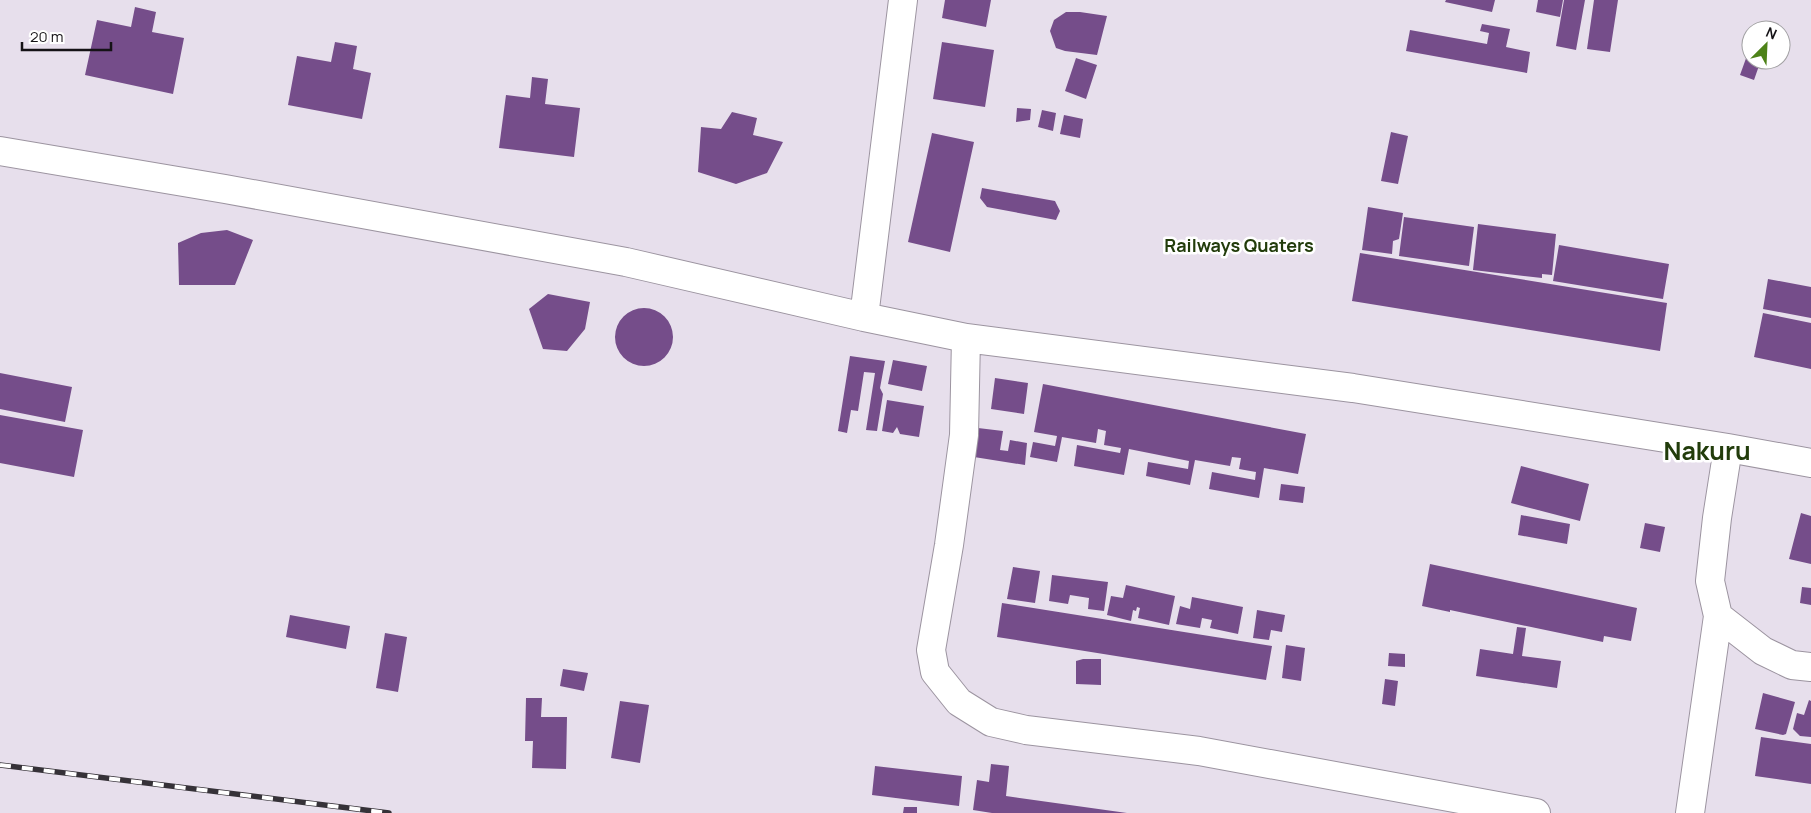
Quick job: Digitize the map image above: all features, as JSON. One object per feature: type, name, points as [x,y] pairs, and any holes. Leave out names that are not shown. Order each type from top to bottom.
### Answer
[{"type":"street","points":[[864,317],[904,0]]},
{"type":"street","points":[[0,150],[626,262],[864,317],[966,338],[1353,388],[1811,463]]},
{"type":"street","points":[[966,338],[964,435],[949,545],[931,650],[935,672],[959,702],[991,722],[1026,730],[1199,750],[1536,813]]},
{"type":"street","points":[[1690,813],[1718,616],[1710,581],[1717,518],[1728,448]]},
{"type":"street","points":[[1718,616],[1762,651],[1792,665],[1811,667]]},
{"type":"building","points":[[945,0],[991,0],[986,27],[942,18]]},
{"type":"building","points":[[1446,0],[1495,0],[1492,12],[1445,2]]},
{"type":"building","points":[[1538,0],[1563,0],[1560,17],[1536,12]]},
{"type":"building","points":[[1564,0],[1585,0],[1576,50],[1556,46]]},
{"type":"building","points":[[1594,0],[1618,0],[1610,52],[1587,49]]},
{"type":"building","points":[[135,7],[156,12],[152,32],[184,38],[173,94],[85,75],[97,20],[131,27]]},
{"type":"building","points":[[1066,12],[1107,16],[1097,55],[1056,48],[1050,31],[1054,20]]},
{"type":"building","points":[[1482,24],[1510,29],[1506,47],[1530,52],[1527,73],[1406,51],[1410,30],[1487,44],[1489,33],[1480,31]]},
{"type":"building","points":[[335,42],[357,46],[353,69],[371,73],[362,119],[288,105],[297,56],[331,62]]},
{"type":"building","points":[[942,42],[994,50],[985,107],[933,99]]},
{"type":"building","points":[[1076,58],[1097,65],[1086,99],[1065,91]]},
{"type":"building","points":[[1742,70],[1758,70],[1754,80],[1740,75]]},
{"type":"building","points":[[532,77],[548,79],[545,104],[580,108],[574,157],[499,148],[506,95],[530,98]]},
{"type":"building","points":[[1017,108],[1031,109],[1030,120],[1016,122]]},
{"type":"building","points":[[1042,110],[1056,113],[1053,131],[1038,127]]},
{"type":"building","points":[[732,112],[757,118],[753,135],[783,142],[767,173],[736,184],[698,172],[701,127],[721,129]]},
{"type":"building","points":[[1064,115],[1083,119],[1080,138],[1060,134]]},
{"type":"building","points":[[1391,132],[1408,136],[1398,184],[1381,181]]},
{"type":"building","points":[[932,133],[974,142],[950,252],[908,242]]},
{"type":"building","points":[[982,188],[1055,201],[1060,211],[1056,220],[987,207],[980,198]]},
{"type":"building","points":[[1368,207],[1403,213],[1399,239],[1393,241],[1392,254],[1362,250]]},
{"type":"building","points":[[1404,217],[1474,227],[1469,266],[1399,256]]},
{"type":"building","points":[[1478,224],[1556,234],[1552,275],[1542,274],[1542,278],[1473,270]]},
{"type":"building","points":[[227,230],[253,240],[235,285],[179,285],[178,243],[201,233]]},
{"type":"building","points":[[1559,245],[1669,264],[1663,299],[1553,281]]},
{"type":"building","points":[[1360,253],[1667,303],[1660,351],[1352,301]]},
{"type":"building","points":[[1768,279],[1811,287],[1811,318],[1763,309]]},
{"type":"building","points":[[548,294],[590,302],[585,329],[567,351],[543,349],[529,309]]},
{"type":"building","points":[[644,308],[660,313],[668,321],[673,337],[668,353],[660,361],[644,366],[628,361],[620,353],[615,337],[620,321],[628,313]]},
{"type":"building","points":[[1763,313],[1811,323],[1811,369],[1754,357]]},
{"type":"building","points":[[850,356],[885,361],[880,388],[883,394],[877,431],[866,430],[875,373],[864,372],[858,411],[851,410],[847,433],[838,431]]},
{"type":"building","points":[[893,360],[927,366],[922,391],[888,384]]},
{"type":"building","points":[[0,373],[72,387],[65,422],[0,409]]},
{"type":"building","points":[[995,378],[1028,383],[1024,414],[991,409]]},
{"type":"building","points":[[1043,384],[1306,434],[1298,474],[1264,468],[1259,498],[1209,489],[1212,472],[1255,480],[1256,472],[1239,469],[1241,458],[1232,457],[1230,466],[1195,460],[1190,485],[1146,476],[1148,462],[1188,469],[1189,461],[1129,449],[1124,475],[1074,466],[1077,445],[1120,453],[1121,448],[1104,445],[1106,431],[1098,429],[1096,443],[1062,437],[1057,462],[1030,457],[1033,442],[1055,446],[1057,436],[1034,432]]},
{"type":"building","points":[[887,400],[924,406],[919,437],[900,434],[897,427],[893,433],[882,431]]},
{"type":"building","points":[[0,415],[83,430],[74,477],[0,463]]},
{"type":"building","points":[[978,428],[1003,431],[1000,450],[1008,451],[1010,440],[1027,443],[1025,465],[974,457]]},
{"type":"building","points":[[1521,466],[1589,484],[1580,521],[1511,503]]},
{"type":"building","points":[[1281,484],[1305,487],[1303,503],[1279,500]]},
{"type":"building","points":[[1801,513],[1811,516],[1811,564],[1789,559]]},
{"type":"building","points":[[1521,515],[1570,524],[1567,544],[1518,535]]},
{"type":"building","points":[[1645,523],[1665,527],[1660,552],[1640,548]]},
{"type":"building","points":[[1430,564],[1637,608],[1631,641],[1604,636],[1603,642],[1450,610],[1450,612],[1422,606]]},
{"type":"building","points":[[1013,567],[1040,571],[1035,603],[1007,599]]},
{"type":"building","points":[[1052,575],[1108,582],[1104,611],[1088,609],[1089,598],[1070,595],[1068,604],[1049,601]]},
{"type":"building","points":[[1126,585],[1175,596],[1169,625],[1138,618],[1140,608],[1137,607],[1136,611],[1133,610],[1131,621],[1107,615],[1111,596],[1123,598]]},
{"type":"building","points":[[1802,587],[1811,588],[1811,605],[1800,603]]},
{"type":"building","points":[[1192,597],[1243,607],[1238,634],[1210,628],[1212,620],[1202,618],[1200,628],[1176,624],[1180,606],[1190,609]]},
{"type":"building","points":[[1002,603],[1272,646],[1266,680],[997,637]]},
{"type":"building","points":[[1257,610],[1285,615],[1282,632],[1271,630],[1269,640],[1253,638]]},
{"type":"building","points":[[290,615],[350,626],[346,649],[286,637]]},
{"type":"building","points":[[1517,627],[1526,628],[1522,656],[1561,661],[1557,688],[1476,676],[1480,649],[1513,654]]},
{"type":"building","points":[[385,633],[407,637],[398,692],[376,688]]},
{"type":"building","points":[[1286,645],[1305,648],[1301,681],[1282,678]]},
{"type":"building","points":[[1389,653],[1405,654],[1405,667],[1388,666]]},
{"type":"building","points":[[1101,659],[1101,685],[1076,684],[1076,661]]},
{"type":"building","points":[[563,669],[588,673],[584,691],[560,686]]},
{"type":"building","points":[[1385,679],[1398,681],[1395,706],[1382,704]]},
{"type":"building","points":[[1763,693],[1795,702],[1786,734],[1755,729]]},
{"type":"building","points":[[526,698],[542,698],[541,717],[567,717],[566,769],[532,768],[533,741],[525,741]]},
{"type":"building","points":[[1809,700],[1811,701],[1811,737],[1800,736],[1793,729],[1797,713],[1804,715]]},
{"type":"building","points":[[620,701],[649,705],[640,763],[611,758]]},
{"type":"building","points":[[1761,737],[1811,744],[1811,784],[1755,776]]},
{"type":"building","points":[[991,764],[1009,766],[1006,796],[1127,813],[992,813],[973,810],[977,780],[989,782]]},
{"type":"building","points":[[875,766],[962,776],[959,806],[872,795]]},
{"type":"building","points":[[904,807],[917,807],[917,813],[903,813]]},
{"type":"railway","points":[[0,765],[389,813]]},
{"type":"district","name":"Railways Quaters","points":[[1239,246]]},
{"type":"district","name":"Nakuru","points":[[1707,451]]}]
